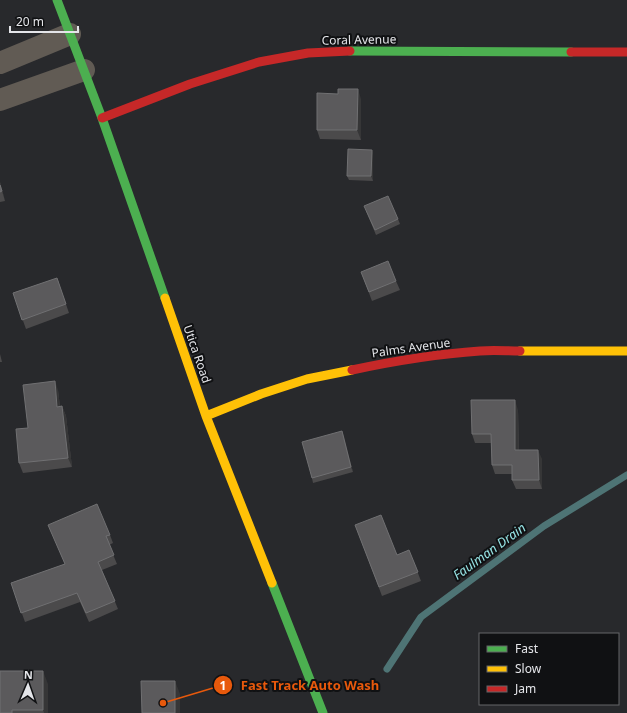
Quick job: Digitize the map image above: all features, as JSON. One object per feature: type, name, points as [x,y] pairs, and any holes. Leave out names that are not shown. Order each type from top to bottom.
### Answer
[{"type":"street","name":"Utica Road","points":[[57,0],[102,118],[206,416],[323,713]]},
{"type":"street","points":[[0,63],[70,34]]},
{"type":"street","name":"Coral Avenue","points":[[102,118],[190,84],[259,62],[308,53],[356,51],[627,52]]},
{"type":"street","points":[[0,100],[84,70]]},
{"type":"street","name":"Palms Avenue","points":[[206,416],[261,394],[307,379],[386,363],[439,355],[481,351],[627,351]]},
{"type":"building","points":[[338,89],[358,89],[357,130],[317,130],[317,93],[338,94]]},
{"type":"building","points":[[348,149],[372,150],[371,176],[347,176]]},
{"type":"building","points":[[388,196],[398,219],[375,230],[364,206]]},
{"type":"building","points":[[388,261],[396,281],[369,292],[361,272]]},
{"type":"building","points":[[57,278],[66,304],[22,320],[13,293]]},
{"type":"building","points":[[55,381],[57,407],[62,406],[68,458],[19,463],[16,429],[28,428],[23,385]]},
{"type":"building","points":[[471,400],[515,400],[515,450],[538,450],[539,480],[512,480],[512,465],[492,465],[491,434],[472,434]]},
{"type":"building","points":[[342,431],[351,467],[312,478],[302,442]]},
{"type":"building","points":[[97,504],[110,535],[106,536],[114,555],[98,562],[115,601],[86,613],[77,593],[21,613],[11,583],[65,564],[48,525]]},
{"type":"building","points":[[381,515],[397,555],[409,550],[418,572],[379,587],[355,525]]},
{"type":"building","points":[[0,671],[43,671],[43,710],[12,710],[12,713],[0,713]]},
{"type":"building","points":[[141,681],[175,681],[175,713],[142,713]]},
{"type":"waterway","name":"Faulman Drain","points":[[387,669],[421,617],[544,526],[627,475]]},
{"type":"traffic: fast","points":[[57,0],[102,118],[165,298]]},
{"type":"traffic: fast","points":[[350,51],[571,52]]},
{"type":"traffic: fast","points":[[272,583],[323,713]]},
{"type":"traffic: slow","points":[[165,298],[206,416],[272,583]]},
{"type":"traffic: slow","points":[[520,351],[627,351]]},
{"type":"traffic: slow","points":[[206,416],[261,394],[307,379],[352,370]]},
{"type":"traffic: jam","points":[[102,118],[190,84],[259,62],[308,53],[350,51]]},
{"type":"traffic: jam","points":[[571,52],[627,52]]},
{"type":"traffic: jam","points":[[352,370],[448,354],[485,351],[520,351]]},
{"type":"place","name":"Fast Track Auto Wash","points":[[163,703]]}]
